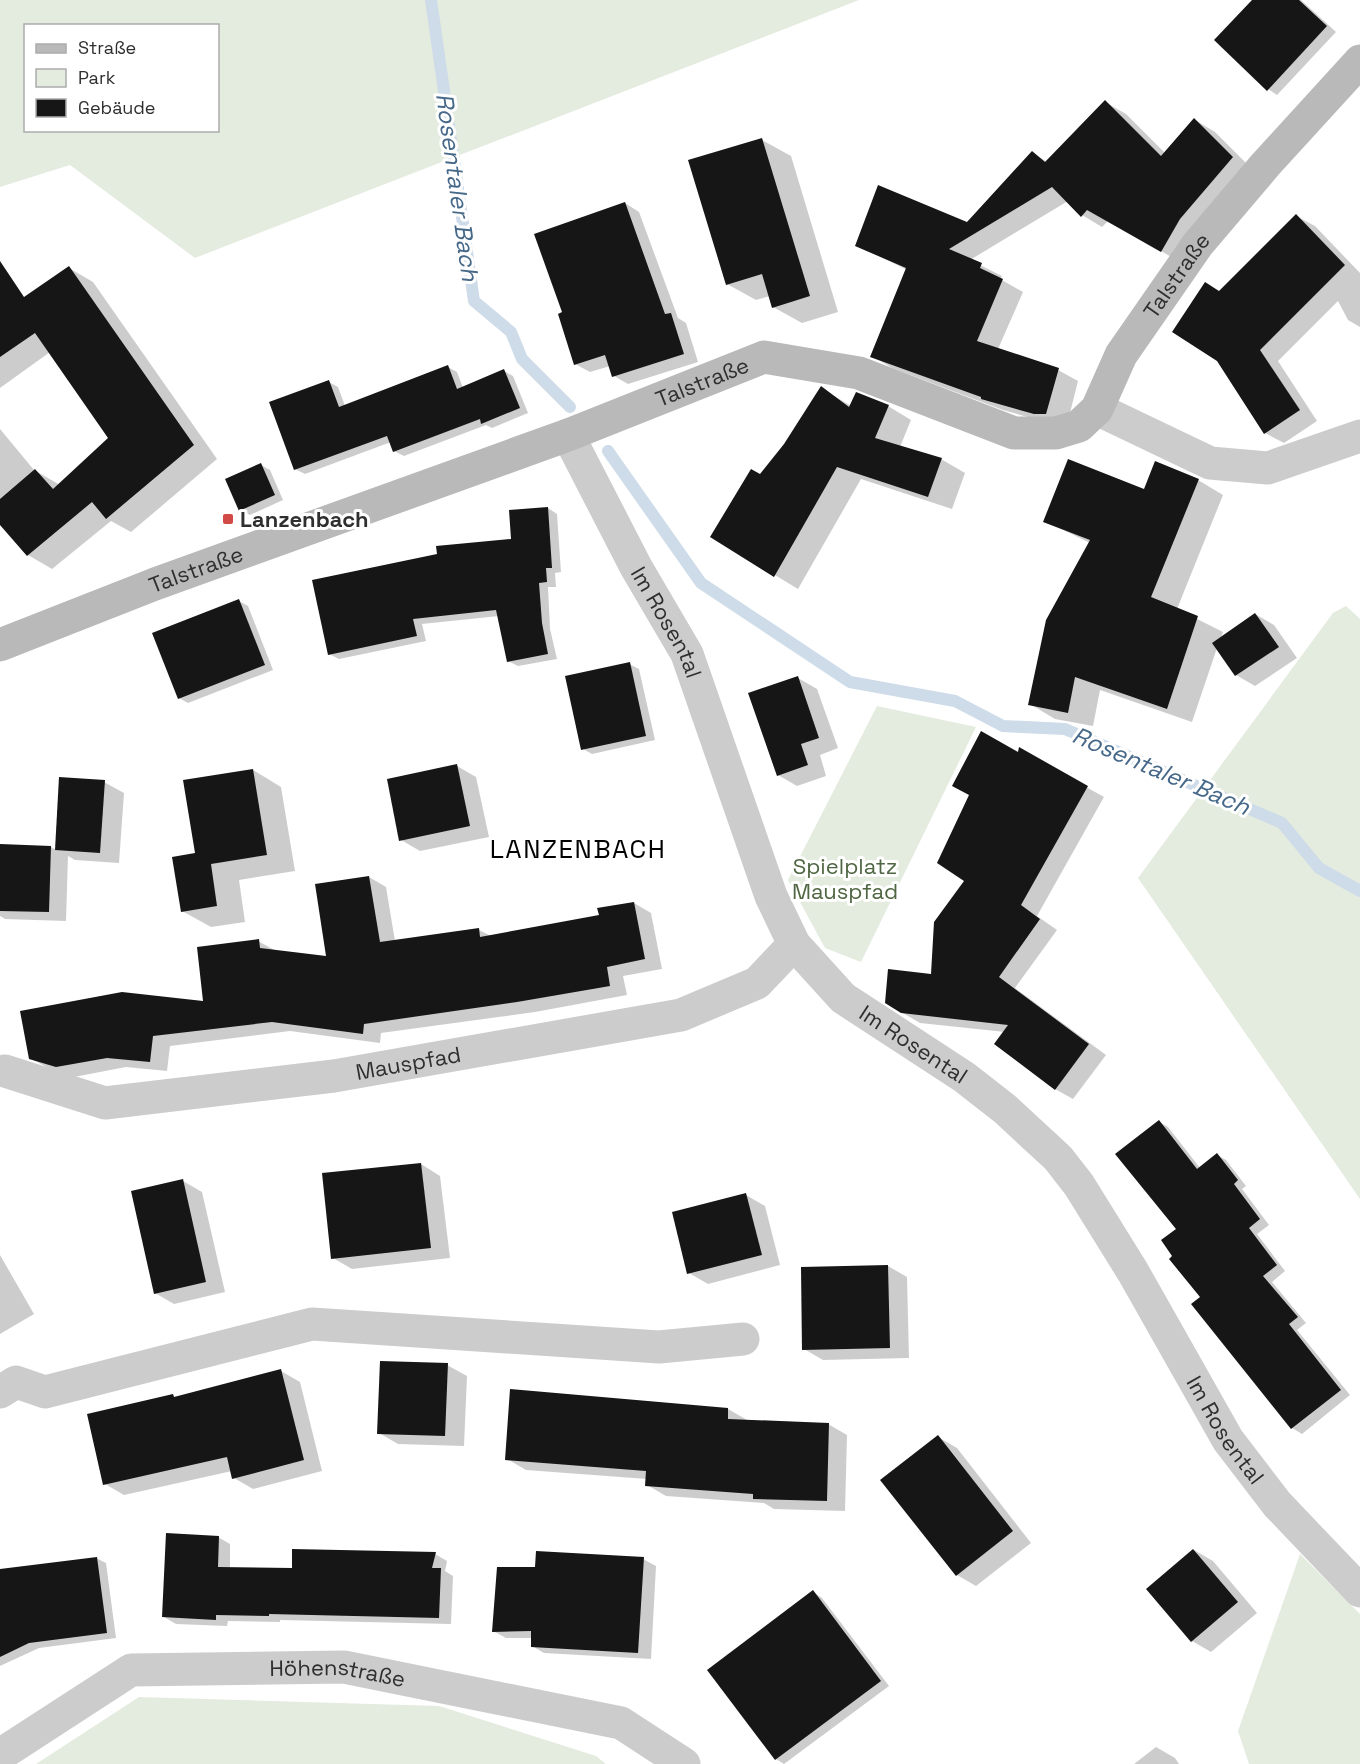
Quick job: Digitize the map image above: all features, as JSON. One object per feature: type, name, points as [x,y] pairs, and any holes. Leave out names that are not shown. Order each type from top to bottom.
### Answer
[{"type":"main road","name":"Talstraße","points":[[0,645],[155,584],[568,435],[764,357],[860,373],[1014,433],[1056,433],[1079,426],[1097,409],[1121,355],[1198,244],[1266,164],[1360,61]]},
{"type":"street","points":[[1097,409],[1210,463],[1268,468],[1360,436]]},
{"type":"street","name":"Im Rosental","points":[[568,435],[636,567],[687,654],[771,896],[794,944],[843,998],[964,1077],[1005,1109],[1058,1158],[1079,1185],[1139,1282],[1228,1440],[1277,1504],[1360,1591]]},
{"type":"street","name":"Mauspfad","points":[[4,1071],[105,1103],[334,1076],[681,1015],[757,983],[794,944]]},
{"type":"street","points":[[0,1392],[16,1383],[45,1392],[312,1324],[659,1347],[743,1339]]},
{"type":"street","name":"Höhenstraße","points":[[0,1755],[130,1670],[344,1667],[621,1723],[684,1764]]},
{"type":"green space","points":[[0,0],[859,0],[195,258],[70,165],[0,187]]},
{"type":"green space","points":[[1346,606],[1360,619],[1360,1199],[1138,878],[1333,613]]},
{"type":"green space","name":"Spielplatz Mauspfad","points":[[877,706],[976,727],[861,962],[825,948],[788,880]]},
{"type":"green space","points":[[1300,1554],[1360,1614],[1360,1764],[1249,1764],[1238,1731]]},
{"type":"green space","points":[[139,1697],[439,1706],[596,1756],[606,1764],[36,1764]]},
{"type":"building","points":[[1252,0],[1299,0],[1327,26],[1267,91],[1214,40]]},
{"type":"building","points":[[1105,100],[1161,156],[1194,118],[1233,157],[1180,219],[1161,252],[1087,210],[1081,217],[1052,187],[949,249],[982,263],[980,268],[1003,279],[977,341],[1059,368],[1046,414],[1034,414],[981,399],[981,397],[870,357],[906,268],[855,246],[878,185],[967,222],[1032,151],[1045,162]]},
{"type":"building","points":[[762,138],[810,296],[772,308],[762,274],[726,285],[688,160]]},
{"type":"building","points":[[625,202],[665,314],[671,313],[684,354],[612,377],[605,355],[574,365],[558,314],[562,312],[534,234]]},
{"type":"building","points":[[1296,214],[1345,265],[1260,350],[1300,410],[1264,434],[1217,361],[1172,332],[1205,282],[1219,291]]},
{"type":"building","points":[[0,261],[24,297],[69,266],[194,445],[106,519],[92,502],[27,556],[0,525],[0,499],[35,469],[53,489],[108,438],[35,333],[0,357]]},
{"type":"building","points":[[448,365],[457,389],[504,369],[520,408],[481,424],[480,419],[393,452],[387,436],[294,470],[269,402],[329,380],[339,407]]},
{"type":"building","points":[[821,386],[849,407],[856,392],[889,405],[875,438],[942,458],[928,497],[837,467],[774,577],[710,537],[751,469],[760,474],[784,444]]},
{"type":"building","points":[[1068,459],[1144,489],[1155,461],[1199,479],[1151,597],[1198,616],[1167,709],[1075,677],[1068,713],[1028,705],[1046,620],[1090,540],[1043,522]]},
{"type":"building","points":[[261,463],[275,495],[239,511],[225,479]]},
{"type":"building","points":[[548,507],[552,568],[546,568],[547,582],[539,583],[542,623],[548,654],[507,662],[496,610],[413,619],[417,636],[328,655],[312,580],[437,554],[436,546],[511,539],[509,510]]},
{"type":"building","points":[[239,599],[265,665],[178,699],[152,633]]},
{"type":"building","points":[[1255,613],[1279,647],[1235,676],[1212,643]]},
{"type":"building","points":[[630,662],[646,736],[581,750],[565,676]]},
{"type":"building","points":[[798,676],[819,738],[801,744],[808,765],[777,776],[748,693]]},
{"type":"building","points":[[981,731],[1018,752],[1019,747],[1088,786],[1021,905],[1040,919],[999,977],[1089,1044],[1055,1090],[994,1044],[1008,1025],[901,1013],[885,1003],[888,969],[931,974],[934,922],[964,881],[937,863],[969,795],[952,786]]},
{"type":"building","points":[[457,764],[470,826],[399,841],[387,779]]},
{"type":"building","points":[[253,769],[267,855],[211,864],[217,906],[181,912],[172,857],[195,853],[183,780]]},
{"type":"building","points":[[59,777],[105,780],[100,853],[55,850]]},
{"type":"building","points":[[0,844],[51,846],[49,912],[0,911]]},
{"type":"building","points":[[369,876],[380,942],[479,928],[480,937],[599,915],[597,908],[634,902],[645,959],[607,967],[610,986],[364,1024],[363,1034],[272,1022],[153,1036],[150,1062],[107,1058],[56,1067],[29,1059],[20,1011],[122,992],[203,1001],[197,947],[259,939],[260,948],[326,956],[315,884]]},
{"type":"building","points":[[1159,1120],[1197,1169],[1217,1153],[1238,1180],[1234,1184],[1260,1219],[1249,1228],[1277,1265],[1263,1276],[1298,1317],[1289,1324],[1341,1390],[1291,1429],[1191,1304],[1200,1297],[1169,1259],[1172,1256],[1161,1240],[1176,1229],[1115,1154]]},
{"type":"building","points":[[421,1163],[431,1248],[331,1259],[322,1173]]},
{"type":"building","points":[[183,1179],[206,1282],[154,1294],[131,1191]]},
{"type":"building","points":[[746,1193],[762,1255],[687,1274],[672,1212]]},
{"type":"building","points":[[888,1265],[890,1348],[802,1350],[801,1267]]},
{"type":"building","points":[[380,1361],[448,1363],[445,1436],[377,1434]]},
{"type":"building","points":[[281,1369],[304,1460],[232,1479],[227,1457],[103,1485],[87,1414],[173,1394],[174,1397]]},
{"type":"building","points":[[510,1389],[728,1408],[728,1419],[829,1423],[827,1501],[753,1499],[753,1494],[645,1486],[646,1471],[505,1460]]},
{"type":"building","points":[[938,1435],[1013,1531],[956,1576],[880,1480]]},
{"type":"building","points":[[166,1533],[219,1536],[218,1567],[292,1568],[292,1549],[436,1552],[432,1568],[441,1568],[439,1618],[269,1614],[269,1616],[216,1615],[216,1620],[162,1617]]},
{"type":"building","points":[[1193,1549],[1238,1602],[1191,1642],[1146,1589]]},
{"type":"building","points":[[536,1551],[644,1557],[638,1653],[531,1647],[531,1631],[492,1632],[497,1567],[535,1567]]},
{"type":"building","points":[[97,1557],[107,1633],[29,1643],[0,1657],[0,1569]]},
{"type":"building","points":[[813,1590],[881,1681],[775,1760],[707,1670]]},
{"type":"waterway","name":"Rosentaler Bach","points":[[431,0],[474,301],[511,332],[522,359],[570,407]]},
{"type":"waterway","name":"Rosentaler Bach","points":[[608,451],[701,583],[850,682],[955,701],[1003,726],[1065,729],[1282,823],[1319,868],[1360,891]]},
{"type":"place","name":"Lanzenbach","points":[[228,519]]},
{"type":"district","name":"LANZENBACH","points":[[578,849]]}]
